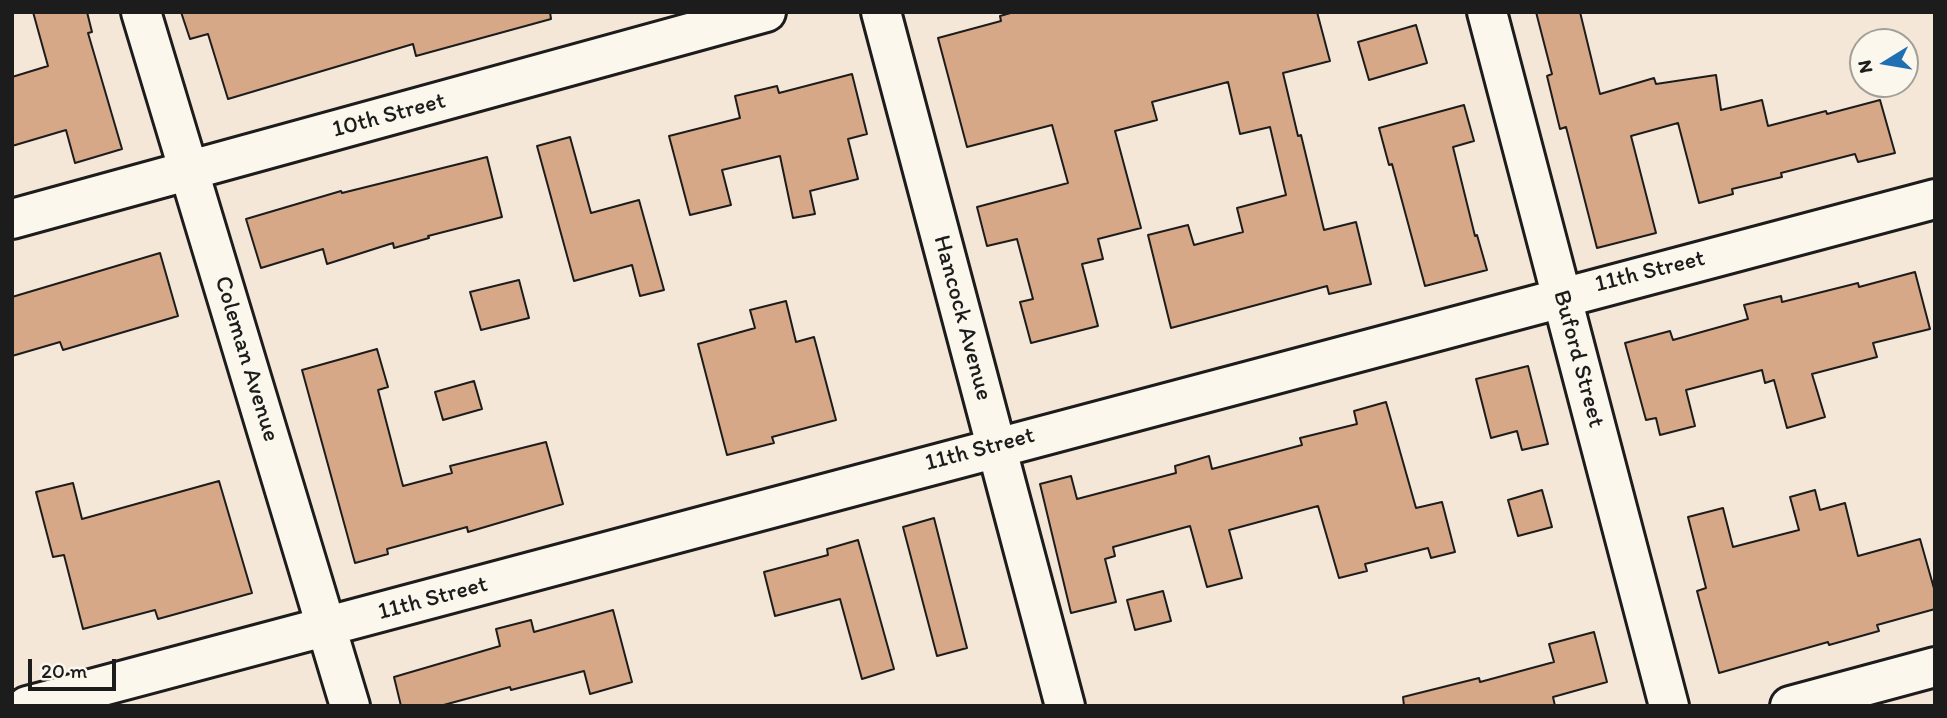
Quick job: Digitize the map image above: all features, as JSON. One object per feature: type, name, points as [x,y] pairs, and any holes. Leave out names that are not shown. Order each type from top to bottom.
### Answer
[{"type":"street","name":"Coleman Avenue","points":[[141,12],[350,706]]},
{"type":"street","name":"10th Street","points":[[12,219],[766,12]]},
{"type":"street","name":"Hancock Avenue","points":[[881,12],[1065,706]]},
{"type":"street","name":"Buford Street","points":[[1487,12],[1669,706]]},
{"type":"street","name":"11th Street","points":[[27,706],[996,445],[1935,199]]},
{"type":"street","points":[[1790,706],[1935,667]]},
{"type":"building","points":[[33,12],[87,12],[92,32],[88,33],[122,149],[75,163],[66,130],[12,146],[12,77],[48,66]]},
{"type":"building","points":[[181,12],[550,12],[551,19],[416,56],[413,44],[228,99],[208,34],[190,39]]},
{"type":"building","points":[[1014,12],[1317,12],[1330,61],[1283,73],[1324,230],[1356,222],[1371,284],[1329,294],[1327,286],[1171,328],[1148,235],[1188,225],[1194,245],[1243,232],[1237,208],[1286,195],[1270,127],[1240,134],[1228,82],[1152,102],[1157,120],[1115,131],[1141,228],[1098,239],[1103,259],[1082,264],[1098,326],[1031,343],[1020,302],[1033,299],[1017,239],[987,246],[977,207],[1068,183],[1052,125],[967,147],[938,38],[1001,21],[1000,16]]},
{"type":"building","points":[[1536,12],[1580,12],[1600,94],[1654,78],[1656,84],[1716,75],[1721,110],[1762,100],[1768,126],[1880,100],[1895,153],[1858,162],[1855,154],[1781,173],[1782,177],[1732,189],[1733,194],[1699,203],[1678,123],[1631,136],[1656,233],[1597,248],[1566,127],[1560,129],[1547,76],[1552,74]]},
{"type":"building","points":[[1416,25],[1427,63],[1369,80],[1358,42]]},
{"type":"building","points":[[852,74],[867,134],[848,139],[858,179],[810,191],[815,214],[793,218],[780,156],[722,170],[731,205],[690,215],[669,136],[740,118],[735,96],[777,86],[779,93]]},
{"type":"building","points":[[1464,105],[1474,141],[1453,147],[1475,236],[1477,235],[1487,270],[1425,286],[1392,164],[1389,165],[1379,128]]},
{"type":"building","points":[[570,137],[591,213],[639,200],[664,290],[640,296],[632,265],[574,281],[537,146]]},
{"type":"building","points":[[487,157],[502,217],[428,236],[429,238],[394,248],[393,243],[327,264],[323,249],[261,268],[246,219],[341,191],[342,193]]},
{"type":"building","points":[[160,253],[178,316],[63,350],[60,342],[12,356],[12,297]]},
{"type":"building","points":[[1915,272],[1930,329],[1873,343],[1877,357],[1812,374],[1825,417],[1787,428],[1774,380],[1765,383],[1762,370],[1686,390],[1695,426],[1660,435],[1656,418],[1646,420],[1625,343],[1670,331],[1673,340],[1748,319],[1744,305],[1781,296],[1782,302],[1858,283],[1859,287]]},
{"type":"building","points":[[519,280],[529,318],[481,330],[470,292]]},
{"type":"building","points":[[786,301],[796,342],[814,337],[836,420],[772,437],[774,443],[727,455],[698,344],[755,328],[750,310]]},
{"type":"building","points":[[377,349],[388,387],[378,390],[403,486],[452,473],[450,466],[546,442],[563,504],[468,532],[467,527],[387,549],[388,554],[355,563],[302,370]]},
{"type":"building","points":[[1528,366],[1548,444],[1522,450],[1517,431],[1491,438],[1476,379]]},
{"type":"building","points":[[474,381],[482,409],[443,420],[435,392]]},
{"type":"building","points":[[1386,402],[1416,508],[1442,502],[1455,552],[1431,558],[1428,548],[1365,564],[1367,571],[1339,578],[1318,506],[1229,530],[1242,578],[1207,587],[1190,526],[1113,547],[1115,556],[1105,559],[1116,602],[1071,613],[1040,484],[1071,476],[1077,499],[1176,473],[1175,466],[1209,456],[1212,469],[1302,445],[1300,438],[1357,424],[1354,411]]},
{"type":"building","points":[[219,481],[252,593],[158,619],[155,610],[83,629],[64,555],[53,557],[36,492],[73,483],[82,519]]},
{"type":"building","points":[[1542,490],[1552,527],[1518,536],[1508,500]]},
{"type":"building","points":[[1815,490],[1820,510],[1845,503],[1858,556],[1920,539],[1935,592],[1935,609],[1877,625],[1879,631],[1829,645],[1828,642],[1719,673],[1697,591],[1706,588],[1688,517],[1723,508],[1733,547],[1799,530],[1790,497]]},
{"type":"building","points":[[934,518],[967,648],[937,656],[903,527]]},
{"type":"building","points":[[858,540],[894,669],[862,679],[840,599],[775,616],[764,572],[828,555],[827,549]]},
{"type":"building","points":[[1163,591],[1171,621],[1135,630],[1127,600]]},
{"type":"building","points":[[613,610],[632,682],[590,694],[584,671],[440,706],[401,706],[394,677],[500,646],[496,629],[531,620],[534,632]]},
{"type":"building","points":[[1594,632],[1607,682],[1553,697],[1555,706],[1404,706],[1403,697],[1479,678],[1480,682],[1554,662],[1549,644]]}]
